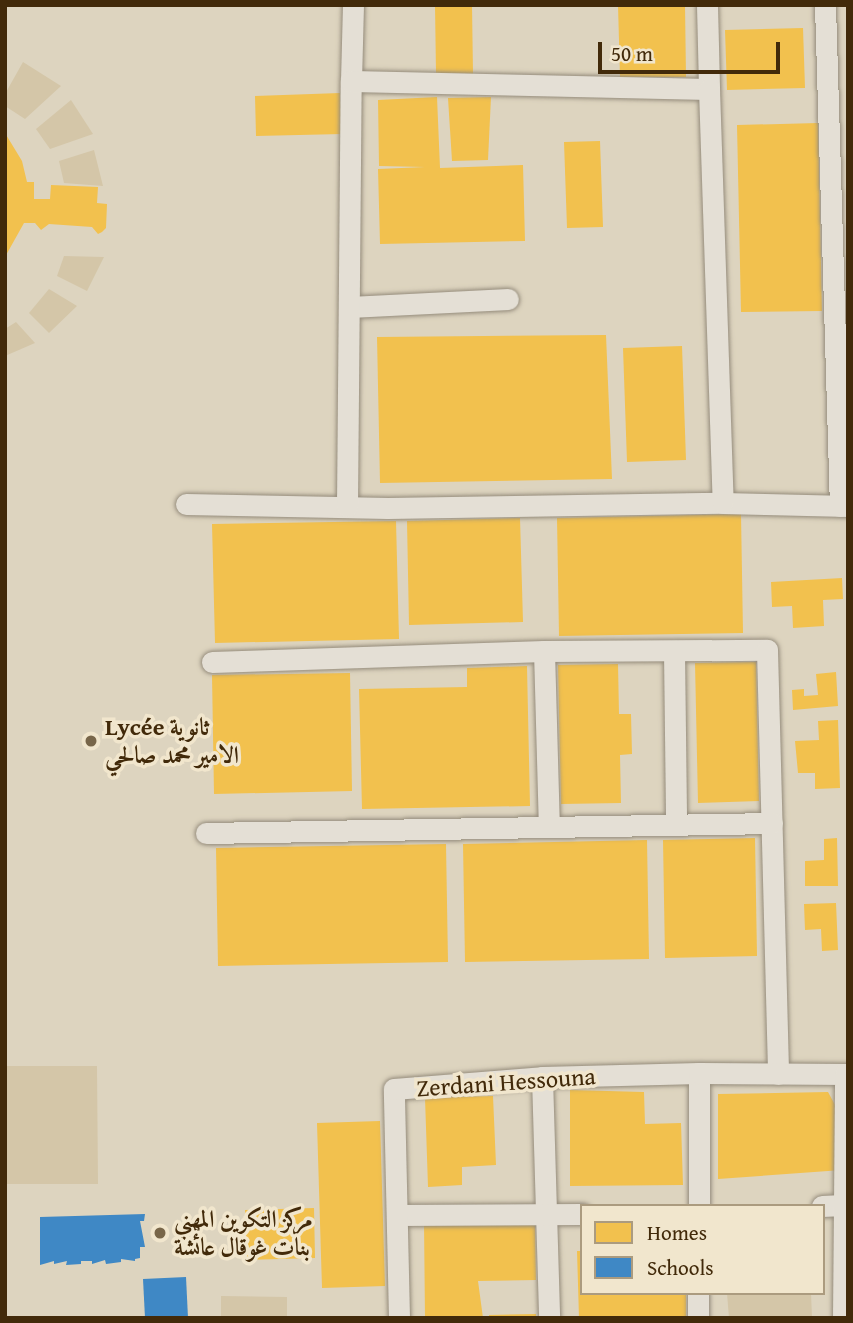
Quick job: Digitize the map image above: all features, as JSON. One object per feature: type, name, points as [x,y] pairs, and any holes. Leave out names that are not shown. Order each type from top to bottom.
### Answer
[{"type":"street","points":[[347,506],[353,5]]},
{"type":"street","points":[[707,5],[723,503]]},
{"type":"street","points":[[186,504],[347,506],[723,503],[844,506],[825,5]]},
{"type":"street","points":[[351,81],[709,89]]},
{"type":"street","points":[[350,307],[508,299]]},
{"type":"street","points":[[212,662],[544,651],[767,650],[778,1074]]},
{"type":"street","points":[[544,651],[549,826]]},
{"type":"street","points":[[674,651],[676,824]]},
{"type":"street","points":[[206,834],[772,823]]},
{"type":"street","points":[[699,1073],[699,1204]]},
{"type":"street","name":"Zerdani Hessouna","points":[[400,1318],[394,1089],[542,1077],[699,1073],[846,1074]]},
{"type":"street","points":[[843,1318],[846,1074]]},
{"type":"street","points":[[542,1077],[549,1318]]},
{"type":"street","points":[[825,1206],[843,1205]]},
{"type":"street","points":[[398,1215],[580,1214]]},
{"type":"street","points":[[698,1295],[698,1318]]},
{"type":"shaded area","points":[[23,62],[61,86],[25,119],[5,106],[5,94]]},
{"type":"shaded area","points":[[71,100],[93,134],[50,149],[36,129]]},
{"type":"shaded area","points":[[94,150],[103,186],[64,183],[59,161]]},
{"type":"shaded area","points":[[64,256],[104,257],[87,291],[57,276]]},
{"type":"shaded area","points":[[49,289],[77,306],[49,333],[29,313]]},
{"type":"shaded area","points":[[16,322],[35,343],[5,356],[5,329]]},
{"type":"shaded area","points":[[5,1066],[97,1066],[98,1184],[5,1184]]},
{"type":"shaded area","points":[[727,1295],[811,1295],[812,1318],[729,1318]]},
{"type":"shaded area","points":[[221,1296],[287,1297],[287,1318],[221,1318]]},
{"type":"building: Homes","points":[[435,5],[472,5],[473,74],[436,73]]},
{"type":"building: Homes","points":[[618,5],[685,5],[686,77],[620,77]]},
{"type":"building: Homes","points":[[803,28],[805,88],[727,90],[725,30]]},
{"type":"building: Homes","points":[[340,93],[342,134],[256,136],[255,96]]},
{"type":"building: Homes","points":[[437,97],[440,168],[523,165],[525,241],[380,244],[378,169],[425,167],[379,166],[378,100]]},
{"type":"building: Homes","points":[[491,97],[488,160],[452,161],[448,98]]},
{"type":"building: Homes","points":[[818,123],[822,311],[741,312],[737,125]]},
{"type":"building: Homes","points":[[5,133],[22,161],[27,182],[34,182],[34,199],[50,199],[51,185],[98,187],[97,203],[107,204],[106,228],[98,234],[92,227],[49,224],[41,230],[35,223],[24,223],[5,257]]},
{"type":"building: Homes","points":[[600,141],[603,227],[567,228],[564,142]]},
{"type":"building: Homes","points":[[606,335],[612,479],[380,483],[377,337]]},
{"type":"building: Homes","points":[[682,346],[686,460],[627,462],[623,348]]},
{"type":"building: Homes","points":[[741,514],[743,633],[559,636],[557,518]]},
{"type":"building: Homes","points":[[520,518],[523,622],[409,625],[407,521]]},
{"type":"building: Homes","points":[[396,521],[399,639],[215,643],[212,524]]},
{"type":"building: Homes","points":[[842,578],[843,599],[823,600],[824,626],[793,628],[792,606],[772,607],[771,582]]},
{"type":"building: Homes","points":[[756,662],[759,801],[698,803],[695,663]]},
{"type":"building: Homes","points":[[618,664],[619,714],[631,714],[632,754],[620,755],[621,803],[561,804],[558,665]]},
{"type":"building: Homes","points":[[527,666],[530,806],[362,809],[359,689],[467,687],[467,668]]},
{"type":"building: Homes","points":[[836,672],[838,706],[793,710],[792,690],[804,689],[804,696],[818,695],[816,674]]},
{"type":"building: Homes","points":[[350,673],[352,791],[214,794],[212,675]]},
{"type":"building: Homes","points":[[838,720],[840,788],[815,789],[815,773],[798,773],[795,741],[819,740],[818,721]]},
{"type":"building: Homes","points":[[755,838],[757,956],[665,958],[663,840]]},
{"type":"building: Homes","points":[[837,838],[838,886],[805,886],[805,861],[824,860],[824,839]]},
{"type":"building: Homes","points":[[647,840],[649,959],[465,962],[463,844]]},
{"type":"building: Homes","points":[[446,844],[448,962],[218,966],[216,848]]},
{"type":"building: Homes","points":[[836,903],[838,950],[822,951],[821,929],[805,930],[804,904]]},
{"type":"building: Homes","points":[[570,1090],[644,1092],[645,1124],[681,1123],[683,1185],[570,1186]]},
{"type":"building: Homes","points":[[828,1092],[840,1114],[842,1170],[718,1179],[718,1094]]},
{"type":"building: Homes","points":[[493,1096],[496,1165],[462,1167],[462,1185],[428,1187],[425,1098]]},
{"type":"building: Homes","points":[[380,1121],[385,1286],[322,1288],[317,1123]]},
{"type":"building: Homes","points":[[314,1208],[315,1258],[247,1260],[245,1210]]},
{"type":"building: Homes","points":[[424,1223],[535,1225],[536,1280],[478,1281],[483,1318],[425,1318]]},
{"type":"building: Homes","points":[[577,1251],[580,1251],[580,1295],[686,1295],[686,1318],[579,1318]]},
{"type":"building: Homes","points":[[536,1314],[536,1318],[489,1318],[489,1315]]},
{"type":"building: Schools","points":[[145,1214],[144,1221],[140,1221],[145,1247],[140,1247],[140,1258],[135,1261],[121,1259],[121,1262],[106,1264],[105,1260],[92,1264],[92,1261],[81,1261],[81,1264],[66,1265],[67,1261],[54,1264],[54,1261],[40,1265],[40,1217]]},
{"type":"building: Schools","points":[[186,1277],[188,1318],[145,1318],[143,1279]]},
{"type":"place","name":"Lycée ثانوية الامير محمد صالحي","points":[[91,741]]},
{"type":"place","name":"مركز التكوين المهني بنات غوقال عائشة","points":[[160,1233]]}]
